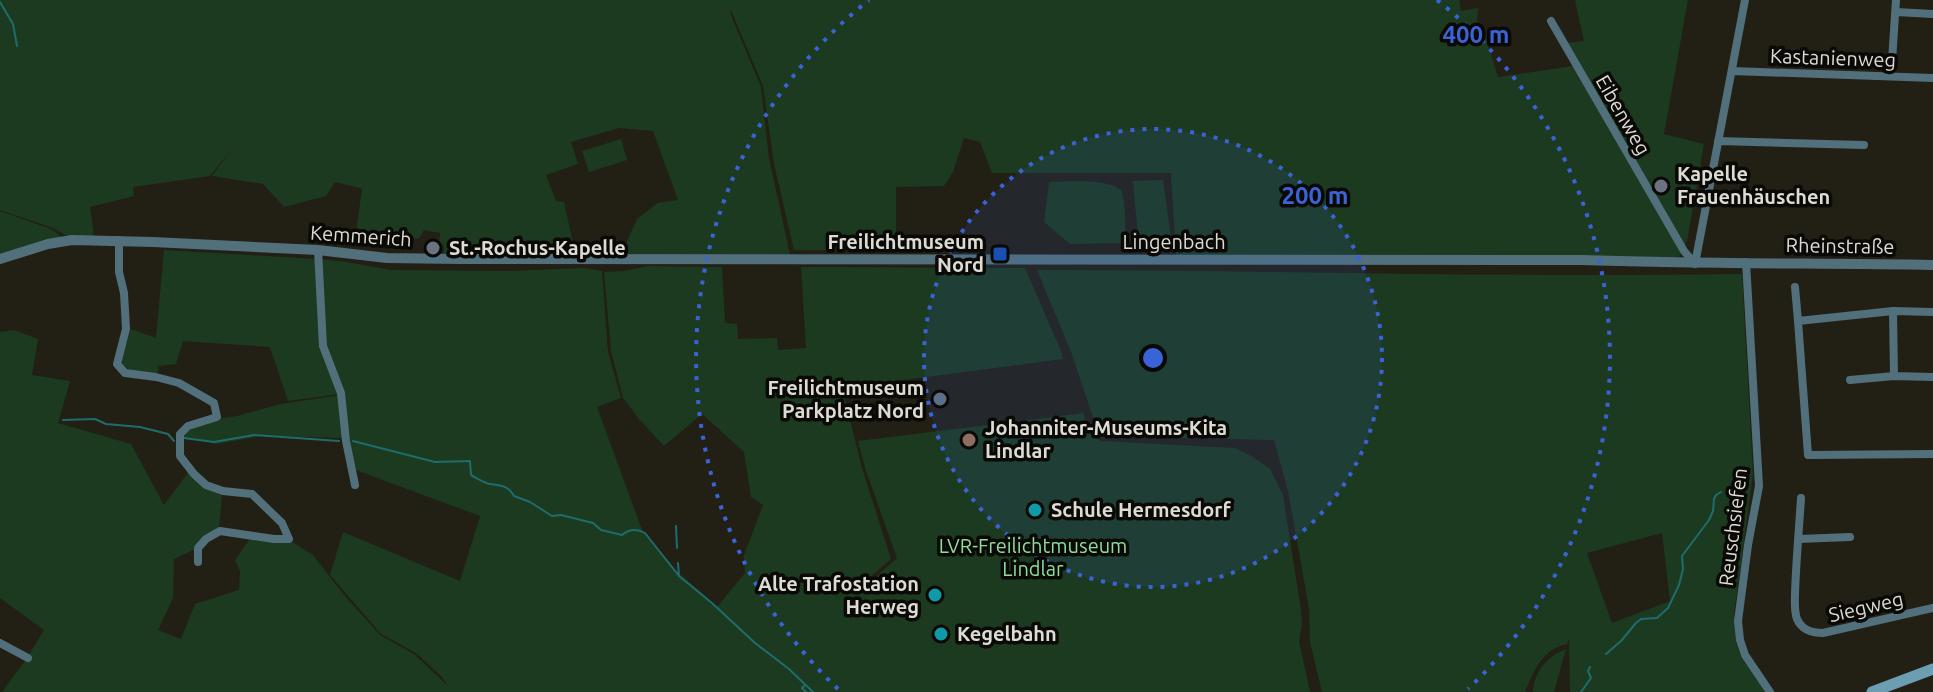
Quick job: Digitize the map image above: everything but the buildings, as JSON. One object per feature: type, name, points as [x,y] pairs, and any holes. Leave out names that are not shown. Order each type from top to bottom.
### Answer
[{"type":"main road","points":[[1872,692],[1933,669]]},
{"type":"street","points":[[1695,264],[1745,0]]},
{"type":"street","points":[[1891,76],[1896,0]]},
{"type":"street","points":[[1896,12],[1933,14]]},
{"type":"street","name":"Eibenweg","points":[[1551,21],[1684,251],[1695,264]]},
{"type":"street","name":"Kastanienweg","points":[[1732,71],[1933,78]]},
{"type":"street","points":[[1718,141],[1864,145]]},
{"type":"street","points":[[119,240],[119,272],[124,293],[126,329],[117,364],[125,373],[179,383],[214,403],[217,417],[188,426],[180,434],[180,456],[206,485],[223,491],[252,494],[282,523],[289,539],[220,531],[198,548],[198,562]]},
{"type":"street","name":"Kemmerich","points":[[0,259],[61,241],[119,240],[318,250],[387,258],[601,259]]},
{"type":"street","points":[[318,250],[323,346],[341,393],[355,485]]},
{"type":"street","name":"Lingenbach","points":[[601,259],[1746,262]]},
{"type":"street","name":"Rheinstraße","points":[[1746,262],[1933,265]]},
{"type":"street","name":"Reuschsiefen","points":[[1746,262],[1759,486],[1738,621],[1745,655],[1770,692]]},
{"type":"street","points":[[1795,287],[1808,455],[1933,454]]},
{"type":"street","points":[[1798,321],[1893,311],[1933,312]]},
{"type":"street","points":[[1893,311],[1894,376]]},
{"type":"street","points":[[1850,380],[1894,376],[1933,377]]},
{"type":"street","name":"Siegweg","points":[[1801,498],[1795,614],[1805,630],[1823,633],[1933,608]]},
{"type":"street","points":[[1799,539],[1850,537]]},
{"type":"street","points":[[0,643],[28,658]]},
{"type":"green space","points":[[0,0],[1459,0],[1461,11],[1478,8],[1477,20],[1498,77],[1573,66],[1682,251],[1679,257],[1176,257],[1171,173],[992,173],[980,142],[964,138],[953,172],[944,186],[896,187],[896,244],[939,246],[940,252],[794,250],[774,164],[763,86],[730,8],[761,87],[769,158],[790,255],[621,254],[637,219],[658,203],[678,200],[653,131],[619,128],[571,142],[578,164],[546,175],[556,201],[564,202],[576,256],[443,256],[444,245],[439,244],[440,233],[424,230],[419,239],[356,232],[362,189],[335,182],[326,196],[284,207],[263,184],[212,176],[231,150],[210,176],[133,187],[134,196],[90,207],[94,238],[73,239],[53,228],[0,210]]},
{"type":"green space","points":[[1575,0],[1688,0],[1664,134],[1704,144],[1684,247],[1564,43],[1584,41]]},
{"type":"green space","points":[[621,139],[627,160],[589,172],[582,151]]},
{"type":"green space","points":[[1163,180],[1172,245],[1139,247],[1133,181]]},
{"type":"green space","points":[[1049,182],[1097,182],[1121,190],[1126,243],[1070,244],[1044,222]]},
{"type":"green space","points":[[0,211],[51,229],[66,240],[0,257]]},
{"type":"green space","points":[[164,250],[317,259],[320,331],[339,394],[288,401],[270,347],[183,341],[176,364],[158,366],[158,373],[130,371],[121,362],[131,329],[156,338]]},
{"type":"green space","name":"LVR-Freilichtmuseum Lindlar","points":[[319,259],[391,270],[584,268],[602,271],[608,352],[621,398],[597,407],[642,530],[678,572],[717,607],[745,573],[744,555],[763,505],[751,497],[744,452],[702,414],[664,446],[623,398],[611,351],[604,272],[648,266],[722,267],[725,323],[737,324],[738,339],[777,338],[778,350],[806,348],[801,267],[1025,268],[1063,359],[842,388],[862,468],[891,559],[869,578],[872,580],[897,558],[858,441],[1084,413],[1086,432],[1092,432],[1100,441],[1235,448],[1270,469],[1283,495],[1301,610],[1299,641],[1310,692],[2,692],[44,630],[0,598],[0,332],[14,330],[38,339],[32,375],[70,381],[58,423],[131,444],[164,505],[190,470],[205,486],[222,495],[219,530],[196,549],[174,559],[173,598],[158,630],[181,639],[195,604],[239,590],[240,571],[235,560],[251,537],[289,540],[313,555],[380,635],[414,654],[449,687],[416,653],[381,634],[330,575],[343,532],[460,581],[480,516],[353,469],[349,431],[324,345]]},
{"type":"green space","points":[[1037,270],[1742,274],[1753,474],[1734,614],[1736,642],[1741,657],[1764,692],[1570,692],[1569,639],[1567,644],[1545,656],[1525,692],[1322,692],[1310,642],[1309,608],[1288,491],[1274,440],[1103,436],[1097,429],[1071,352]],"holes":[[[1662,533],[1670,601],[1612,623],[1587,553]]]},
{"type":"green space","points":[[340,395],[343,438],[261,436],[217,444],[180,437],[189,427],[217,419],[281,404]]},
{"type":"green space","points":[[1566,649],[1554,692],[1533,692],[1543,666]]},
{"type":"waterway","points":[[0,2],[13,24],[17,46]]},
{"type":"waterway","points":[[63,420],[95,419],[106,424],[140,427],[168,434],[174,441]]},
{"type":"waterway","points":[[184,438],[214,442],[254,435],[339,441]]},
{"type":"waterway","points":[[353,441],[435,462],[470,461],[471,475],[507,488],[514,496],[552,516],[561,515],[593,523],[601,530],[622,535],[627,531],[642,531],[679,576]]},
{"type":"waterway","points":[[1606,654],[1641,619],[1657,618],[1668,608],[1679,585],[1682,556],[1709,520],[1714,499],[1721,492]]},
{"type":"waterway","points":[[676,526],[677,548]]},
{"type":"waterway","points":[[678,563],[679,576],[813,692]]},
{"type":"waterway","points":[[1581,692],[1591,678],[1590,667]]},
{"type":"waterway","points":[[804,686],[802,688],[806,692]]},
{"type":"place","name":"Kapelle Frauenhäuschen","points":[[1661,186]]},
{"type":"place","name":"St.-Rochus-Kapelle","points":[[433,248]]},
{"type":"place","name":"Freilichtmuseum Nord","points":[[1000,254]]},
{"type":"place","name":"Freilichtmuseum Parkplatz Nord","points":[[940,399]]},
{"type":"place","name":"Johanniter-Museums-Kita Lindlar","points":[[969,440]]},
{"type":"place","name":"Schule Hermesdorf","points":[[1035,510]]},
{"type":"place","name":"Alte Trafostation Herweg","points":[[935,595]]},
{"type":"place","name":"Kegelbahn","points":[[941,634]]}]
